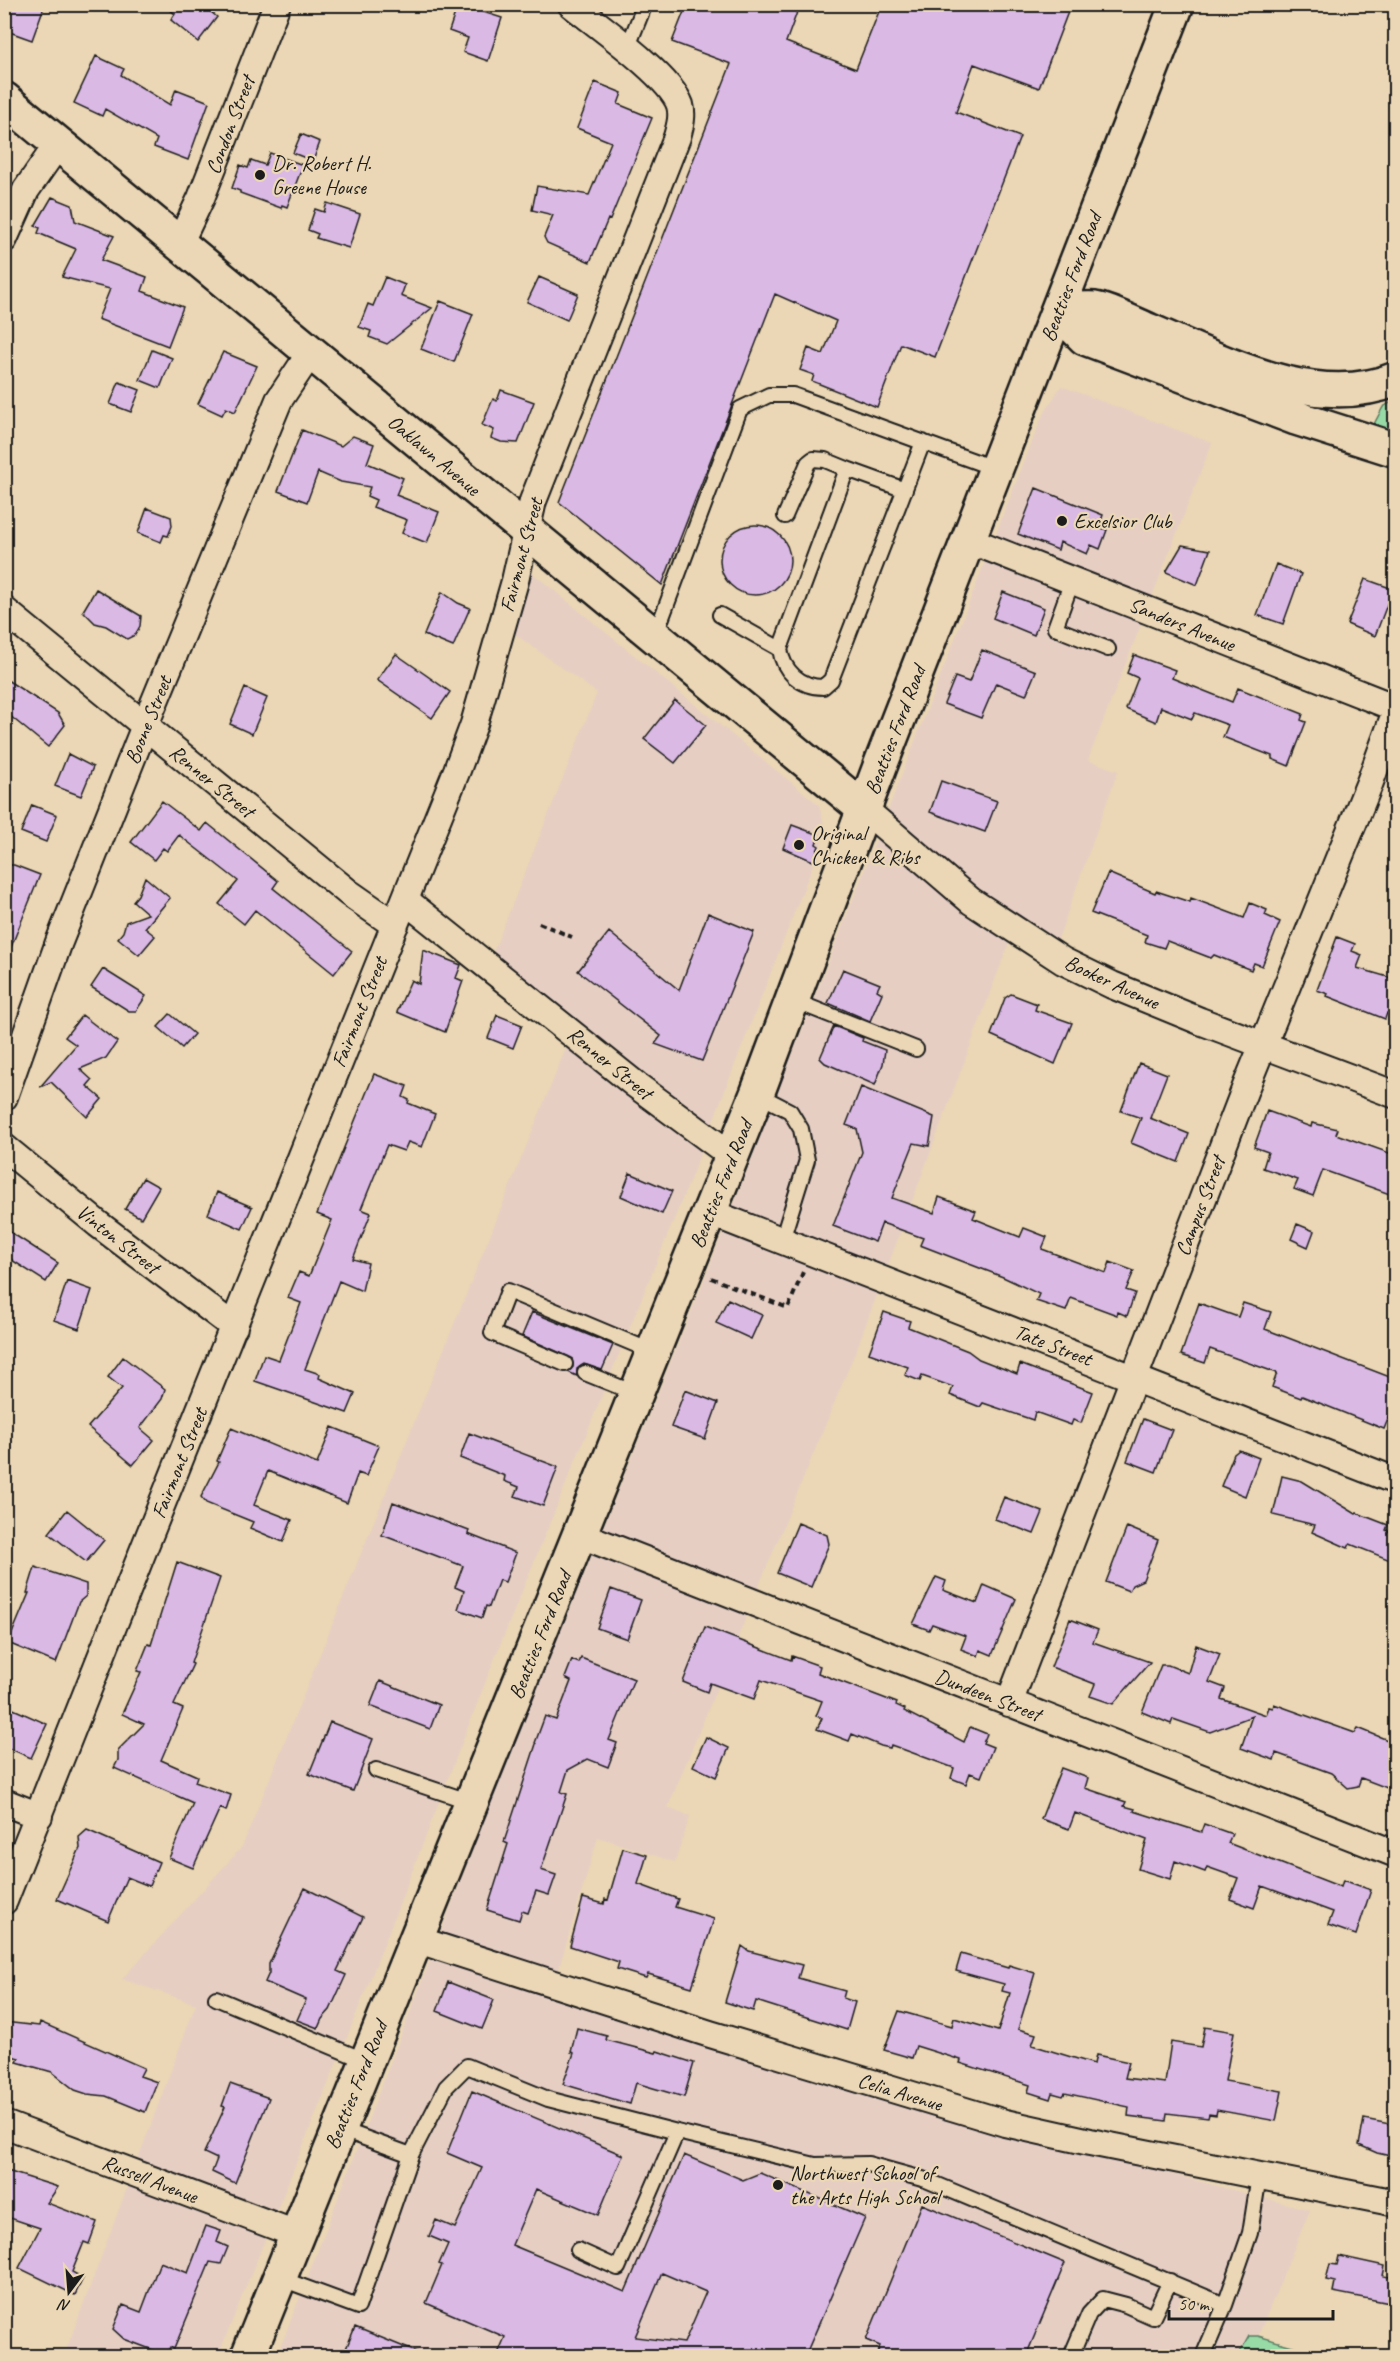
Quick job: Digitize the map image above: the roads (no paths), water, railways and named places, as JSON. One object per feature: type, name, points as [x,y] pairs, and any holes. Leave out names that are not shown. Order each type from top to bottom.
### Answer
[{"type":"main road","name":"Beatties Ford Road","points":[[248,2356],[757,1094],[864,809],[1177,4]]},
{"type":"main road","name":"Oaklawn Avenue","points":[[4,99],[472,488],[864,809]]},
{"type":"main road","points":[[1059,311],[1096,309],[1213,357],[1290,385],[1322,390],[1355,390],[1395,379]]},
{"type":"main road","points":[[1059,311],[1085,338],[1296,418],[1395,450]]},
{"type":"street","name":"Condon Street","points":[[179,244],[201,198],[277,4]]},
{"type":"street","points":[[571,4],[627,49]]},
{"type":"street","name":"Fairmont Street","points":[[4,1901],[474,724],[515,581],[533,501],[676,136],[681,112],[672,90],[627,49]]},
{"type":"street","points":[[4,240],[26,190],[58,144]]},
{"type":"street","name":"Boone Street","points":[[4,1097],[59,942],[279,400],[311,352]]},
{"type":"street","name":"Sanders Avenue","points":[[969,540],[1395,710]]},
{"type":"street","name":"Renner Street","points":[[4,610],[349,893],[395,925]]},
{"type":"street","name":"Campus Street","points":[[1009,1703],[1263,1045],[1366,792],[1395,710]]},
{"type":"street","name":"Booker Avenue","points":[[864,809],[971,901],[1063,961],[1112,985],[1395,1095]]},
{"type":"street","name":"Renner Street","points":[[405,900],[636,1085],[732,1156]]},
{"type":"street","name":"Vinton Street","points":[[4,1147],[98,1224],[234,1327]]},
{"type":"street","name":"Tate Street","points":[[709,1212],[1395,1481]]},
{"type":"street","name":"Dundeen Street","points":[[581,1534],[1395,1854]]},
{"type":"street","points":[[4,1802],[39,1816]]},
{"type":"street","name":"Celia Avenue","points":[[415,1939],[710,2034],[1005,2123],[1395,2203]]},
{"type":"street","name":"Russell Avenue","points":[[4,2124],[296,2234]]},
{"type":"lane","points":[[627,49],[645,4]]},
{"type":"lane","points":[[655,636],[740,409],[769,395],[793,395],[996,469]]},
{"type":"lane","points":[[848,469],[780,649],[782,661],[790,675],[816,687],[828,684],[923,442]]},
{"type":"lane","points":[[785,516],[808,463],[813,459],[825,460],[905,489]]},
{"type":"lane","points":[[1072,580],[1055,628],[1108,649]]},
{"type":"lane","points":[[720,615],[780,649]]},
{"type":"lane","points":[[792,1000],[916,1049]]},
{"type":"lane","points":[[757,1094],[790,1111],[801,1129],[807,1160],[782,1240]]},
{"type":"lane","points":[[565,1364],[492,1333],[508,1291],[653,1352]]},
{"type":"lane","points":[[585,1373],[637,1394]]},
{"type":"lane","points":[[376,1770],[471,1802]]},
{"type":"lane","points":[[216,1998],[366,2061]]},
{"type":"lane","points":[[279,2278],[358,2307],[411,2155],[446,2087],[467,2066],[548,2099],[677,2132],[815,2165],[868,2164],[926,2180],[1225,2305]]},
{"type":"lane","points":[[339,2129],[411,2155]]},
{"type":"lane","points":[[578,2250],[618,2268],[677,2132]]},
{"type":"lane","points":[[1203,2356],[1225,2305],[1250,2233],[1259,2176]]},
{"type":"lane","points":[[1071,2356],[1089,2314],[1103,2299],[1126,2304],[1153,2317],[1170,2281]]},
{"type":"place","name":"Dr. Robert H. Greene House","points":[[260,175]]},
{"type":"place","name":"Excelsior Club","points":[[1062,521]]},
{"type":"place","name":"Original Chicken & Ribs","points":[[799,845]]},
{"type":"place","name":"Northwest School of the Arts High School","points":[[778,2185]]}]
